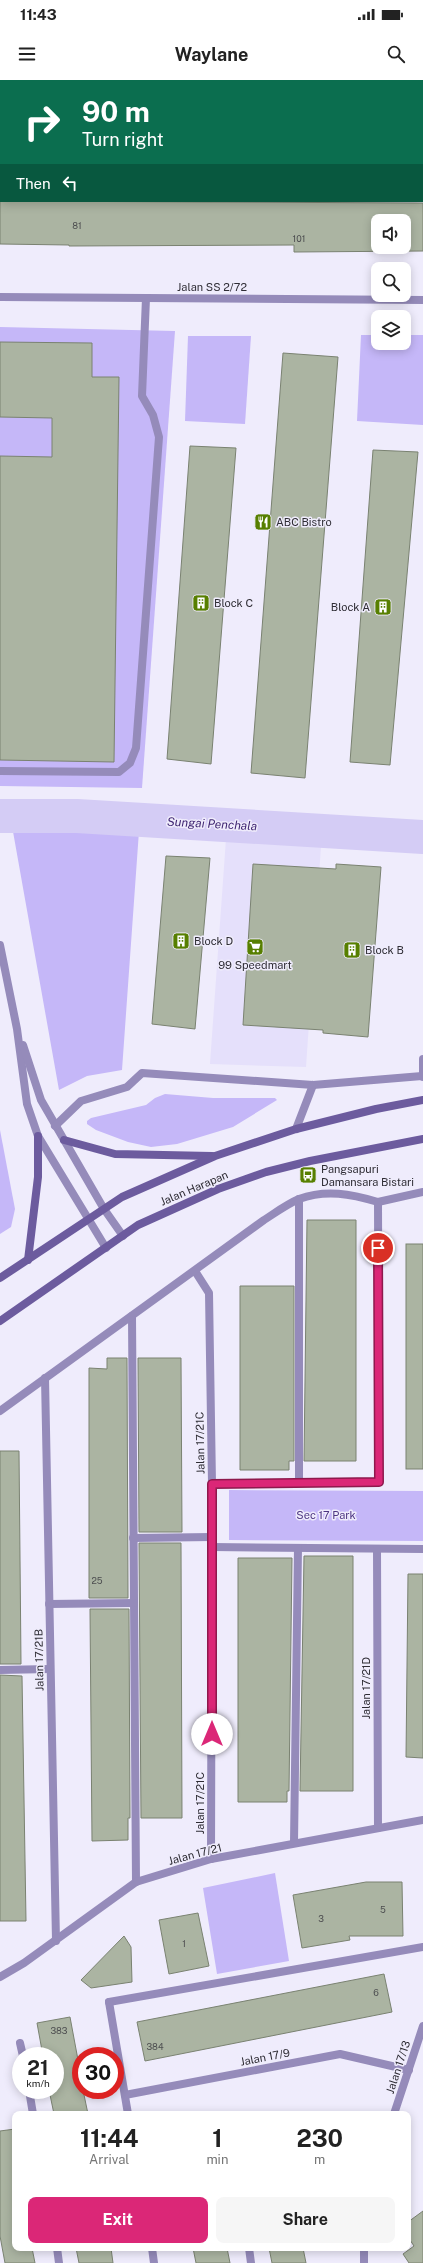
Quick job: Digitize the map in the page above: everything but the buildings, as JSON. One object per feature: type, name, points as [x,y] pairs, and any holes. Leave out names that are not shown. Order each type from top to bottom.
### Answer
[{"type":"main road","name":"Jalan Harapan","points":[[0,1278],[122,1197],[215,1156],[296,1129],[376,1109],[423,1100]]},
{"type":"main road","points":[[28,1260],[38,1177],[38,1136]]},
{"type":"main road","name":"Jalan Harapan","points":[[0,1321],[138,1225],[218,1189],[266,1172],[423,1138]]},
{"type":"main road","points":[[64,1140],[115,1154],[215,1156]]},
{"type":"street","name":"Jalan SS 2/72","points":[[0,297],[423,300]]},
{"type":"street","points":[[0,771],[119,772],[130,763],[136,748],[159,437],[153,415],[142,396],[146,298]]},
{"type":"street","points":[[0,945],[17,1029],[27,1104],[38,1136],[106,1248]]},
{"type":"street","points":[[17,1029],[41,1100],[104,1209],[123,1236]]},
{"type":"street","points":[[55,1126],[81,1101],[127,1087],[142,1073],[313,1085],[422,1076],[423,1059]]},
{"type":"street","points":[[296,1129],[313,1085]]},
{"type":"street","points":[[0,1411],[264,1220],[299,1199],[339,1192],[378,1202],[423,1192]]},
{"type":"street","points":[[299,1199],[299,1483]]},
{"type":"street","points":[[212,1484],[379,1482],[378,1202]]},
{"type":"street","name":"Jalan 17/21C","points":[[195,1271],[209,1293],[212,1484],[211,1859]]},
{"type":"street","points":[[132,1316],[136,1882]]},
{"type":"street","name":"Jalan 17/21B","points":[[45,1378],[56,1941]]},
{"type":"street","points":[[133,1538],[212,1538]]},
{"type":"street","points":[[212,1547],[423,1549]]},
{"type":"street","points":[[294,1843],[298,1548]]},
{"type":"street","name":"Jalan 17/21D","points":[[377,1549],[378,1828]]},
{"type":"street","points":[[49,1604],[134,1603]]},
{"type":"street","points":[[0,1670],[50,1669]]},
{"type":"street","name":"Jalan 17/21","points":[[0,1976],[24,1963],[56,1941],[136,1882],[211,1859],[423,1820]]},
{"type":"street","points":[[128,2111],[109,2002],[423,1947]]},
{"type":"street","name":"Jalan 17/13","points":[[395,2111],[423,2026]]},
{"type":"street","points":[[20,2043],[21,2047]]},
{"type":"street","name":"Jalan 17/9","points":[[125,2095],[340,2054],[409,2070]]},
{"type":"street","points":[[30,2099],[32,2111]]},
{"type":"street","points":[[57,2251],[59,2263]]},
{"type":"street","points":[[152,2251],[154,2263]]},
{"type":"street","points":[[249,2251],[251,2263]]},
{"type":"street","points":[[364,2251],[364,2263]]},
{"type":"shaded area","points":[[226,839],[321,846],[306,1067],[210,1064]]},
{"type":"green space","points":[[0,327],[175,331],[142,788],[0,786]]},
{"type":"green space","points":[[361,335],[371,335],[371,350],[411,350],[411,335],[423,335],[423,425],[357,421]]},
{"type":"green space","points":[[188,336],[251,336],[245,424],[185,421]]},
{"type":"green space","points":[[12,826],[139,831],[122,1070],[87,1076],[59,1090]]},
{"type":"green space","points":[[165,1094],[213,1098],[275,1098],[277,1100],[233,1127],[177,1144],[151,1147],[128,1142],[96,1130],[87,1124],[87,1121],[91,1118],[146,1105],[155,1098]]},
{"type":"green space","points":[[0,1130],[15,1209],[11,1227],[0,1234]]},
{"type":"green space","name":"Sec 17 Park","points":[[229,1490],[423,1491],[423,1541],[229,1540]]},
{"type":"green space","points":[[275,1873],[289,1961],[217,1974],[203,1888]]},
{"type":"waterway","name":"Sungai Penchala","points":[[0,816],[77,816],[423,837]]},
{"type":"place","name":"ABC Bistro","points":[[263,522]]},
{"type":"place","name":"Block C","points":[[201,603]]},
{"type":"place","name":"Block A","points":[[383,607]]},
{"type":"place","name":"Block D","points":[[181,941]]},
{"type":"place","name":"99 Speedmart","points":[[255,947]]},
{"type":"place","name":"Block B","points":[[352,950]]},
{"type":"place","name":"Pangsapuri Damansara Bistari","points":[[308,1175]]},
{"type":"route","points":[[212,1734],[212,1484],[379,1482],[378,1248]]}]
